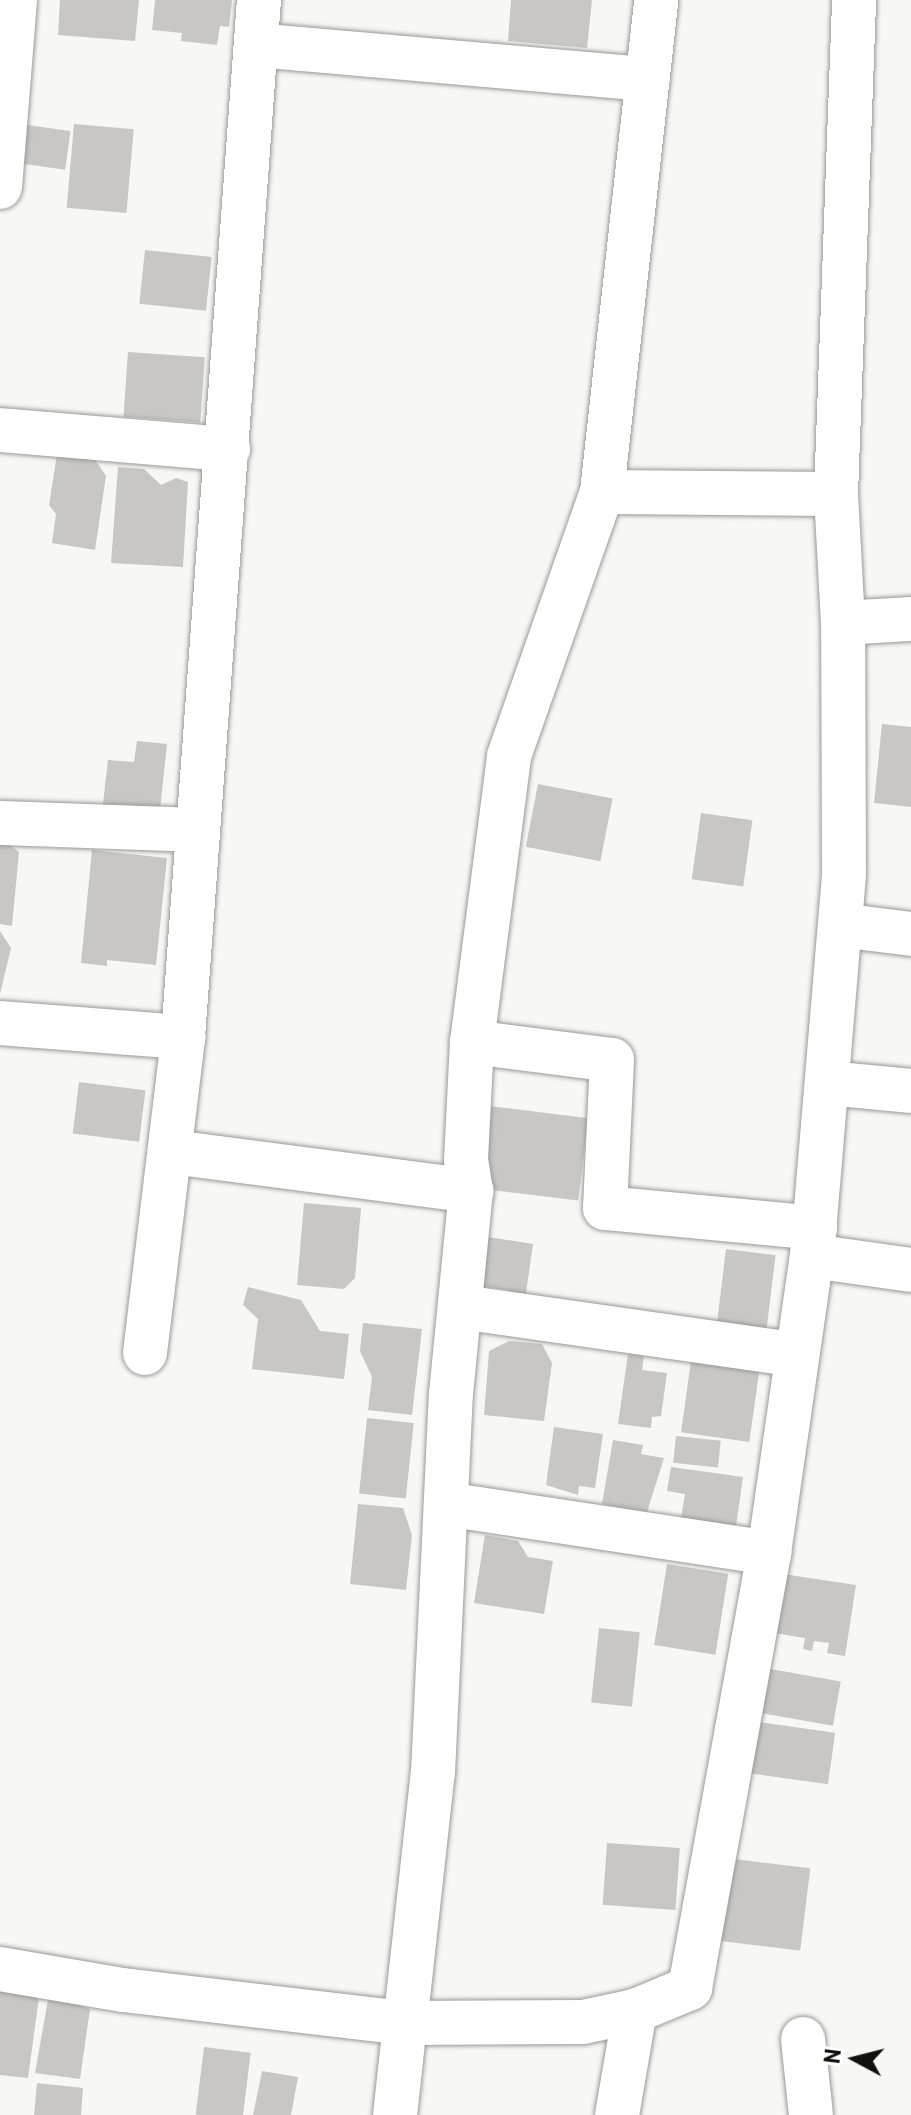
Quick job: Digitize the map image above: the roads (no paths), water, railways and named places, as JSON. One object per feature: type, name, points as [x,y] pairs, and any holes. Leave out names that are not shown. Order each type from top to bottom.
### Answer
[{"type":"street","points":[[0,187],[15,0]]},
{"type":"street","points":[[145,1353],[172,1152],[183,1037],[259,0]]},
{"type":"street","points":[[395,2115],[433,1773],[446,1504],[471,1191],[466,1160],[472,1042],[509,756],[602,492],[656,0]]},
{"type":"street","points":[[0,1969],[123,1990],[406,2023],[583,2022],[635,2011],[690,1988],[769,1553],[814,1242],[840,925],[843,623],[836,494],[854,0]]},
{"type":"street","points":[[256,45],[648,79]]},
{"type":"street","points":[[0,430],[228,449]]},
{"type":"street","points":[[602,492],[836,494]]},
{"type":"street","points":[[843,623],[911,619]]},
{"type":"street","points":[[0,823],[198,830]]},
{"type":"street","points":[[840,925],[911,934]]},
{"type":"street","points":[[0,1023],[183,1037]]},
{"type":"street","points":[[472,1042],[612,1060],[605,1208],[814,1242],[911,1270]]},
{"type":"street","points":[[827,1083],[911,1091]]},
{"type":"street","points":[[172,1152],[471,1191]]},
{"type":"street","points":[[461,1307],[797,1355]]},
{"type":"street","points":[[446,1504],[769,1553]]},
{"type":"street","points":[[617,2115],[635,2011]]},
{"type":"street","points":[[803,2039],[811,2115]]}]
